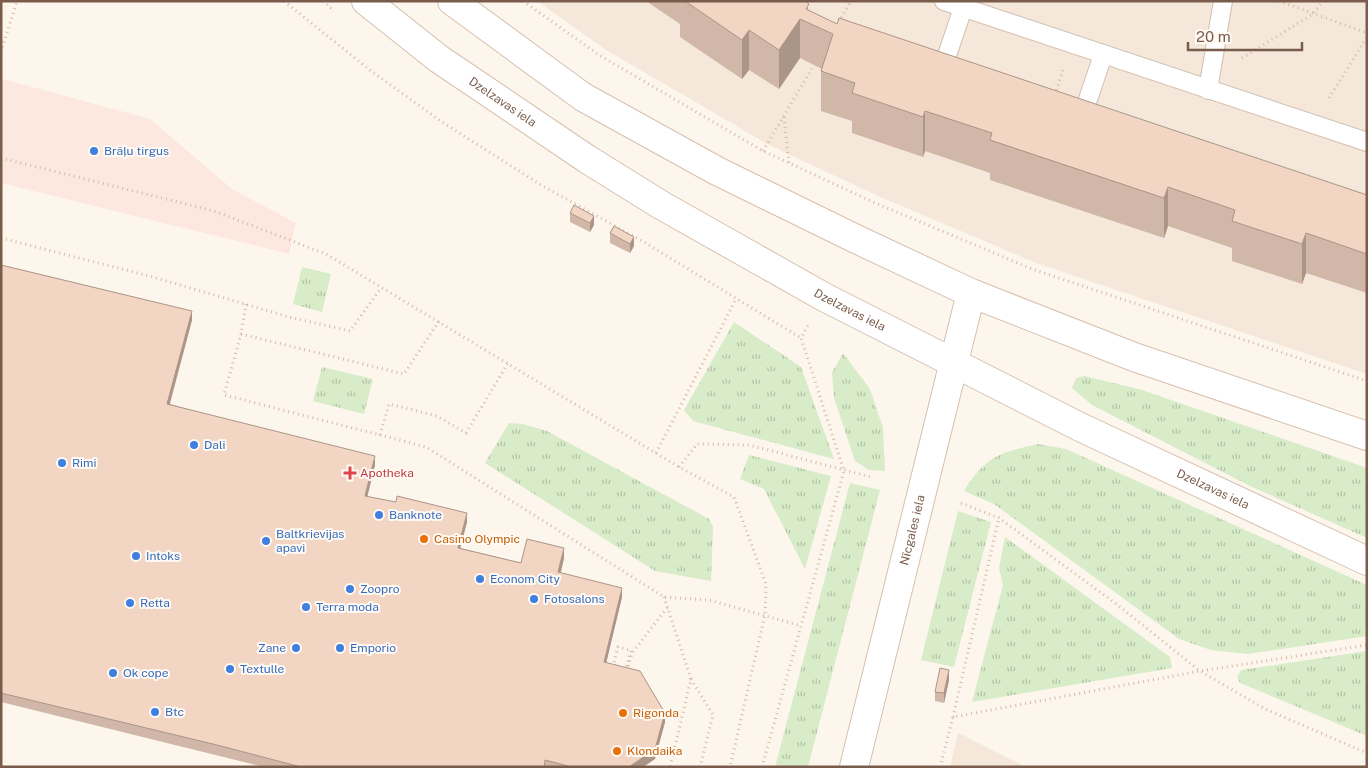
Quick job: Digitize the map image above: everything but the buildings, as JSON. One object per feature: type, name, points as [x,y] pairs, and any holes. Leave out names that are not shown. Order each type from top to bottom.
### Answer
[{"type":"main road","name":"Dzelzavas iela","points":[[366,1],[439,59],[586,159],[661,205],[824,297],[1080,427],[1367,561]]},
{"type":"main road","points":[[452,1],[591,102],[717,171],[971,293],[1134,356],[1367,436]]},
{"type":"main road","name":"Nīcgales iela","points":[[854,767],[971,293]]},
{"type":"lane","points":[[944,1],[1071,44],[1209,84],[1313,124],[1367,142]]},
{"type":"lane","points":[[1209,84],[1224,1]]},
{"type":"lane","points":[[938,84],[963,8]]},
{"type":"lane","points":[[1078,129],[1103,54]]},
{"type":"path","points":[[1,52],[17,1]]},
{"type":"path","points":[[284,1],[371,71],[442,122],[542,185],[644,242],[801,338],[844,471],[762,767]]},
{"type":"path","points":[[523,1],[599,55],[763,151],[872,202],[1032,269],[1367,382]]},
{"type":"path","points":[[837,25],[851,1]]},
{"type":"path","points":[[1279,1],[1367,35],[1313,124]]},
{"type":"path","points":[[1209,84],[1314,14],[1323,1]]},
{"type":"path","points":[[1052,103],[1071,44]]},
{"type":"path","points":[[763,151],[814,65]]},
{"type":"path","points":[[784,116],[789,163]]},
{"type":"path","points":[[1,158],[214,211],[326,254],[679,467],[734,497],[766,584],[765,615],[730,767]]},
{"type":"path","points":[[1,238],[350,331],[382,288]]},
{"type":"path","points":[[656,453],[736,300]]},
{"type":"path","points":[[246,304],[241,334],[224,395],[426,447],[664,597],[709,600],[801,626]]},
{"type":"path","points":[[241,334],[404,374],[439,321]]},
{"type":"path","points":[[801,338],[808,325]]},
{"type":"path","points":[[380,435],[389,404],[437,416],[466,433],[508,363]]},
{"type":"path","points":[[679,467],[697,444],[749,445],[872,477]]},
{"type":"path","points":[[961,503],[999,518],[1115,603],[1200,671],[1265,709],[1367,754]]},
{"type":"path","points":[[940,767],[999,518]]},
{"type":"path","points":[[664,597],[691,679],[713,715],[700,767]]},
{"type":"path","points":[[624,676],[626,668],[628,659],[631,650],[618,646],[612,670],[619,672],[626,674],[632,653],[668,608]]},
{"type":"path","points":[[953,717],[1200,671],[1367,645]]},
{"type":"path","points":[[670,767],[691,679]]},
{"type":"shaded area","points":[[537,1],[1367,1],[1367,374],[1036,263],[878,196],[769,145],[606,50]]},
{"type":"shaded area","name":"Brāļu tirgus","points":[[3,79],[150,119],[232,189],[296,223],[289,254],[1,183],[1,88]]},
{"type":"shaded area","points":[[959,733],[1026,767],[950,767]]},
{"type":"green space","points":[[302,267],[331,274],[322,312],[293,304]]},
{"type":"green space","points":[[734,322],[801,367],[834,459],[693,421],[684,410]]},
{"type":"green space","points":[[843,353],[870,389],[883,428],[885,471],[869,470],[855,461],[834,398],[832,373]]},
{"type":"green space","points":[[322,367],[373,379],[364,414],[313,401]]},
{"type":"green space","points":[[1085,376],[1142,390],[1367,468],[1367,538],[1252,487],[1092,405],[1072,388],[1076,378]]},
{"type":"green space","points":[[509,423],[523,424],[547,431],[709,519],[713,527],[711,581],[655,571],[485,463]]},
{"type":"green space","points":[[1038,444],[1066,449],[1367,585],[1367,636],[1248,654],[1211,650],[1179,639],[994,504],[964,491],[979,470],[987,463],[1013,450]]},
{"type":"green space","points":[[749,455],[831,476],[805,569],[764,489],[740,479]]},
{"type":"green space","points":[[850,483],[880,490],[808,767],[775,767]]},
{"type":"green space","points":[[958,511],[991,522],[954,667],[921,660]]},
{"type":"green space","points":[[1005,537],[1170,657],[1172,668],[972,702],[1003,585],[999,568]]},
{"type":"green space","points":[[1367,651],[1367,736],[1240,683],[1237,677],[1241,670]]},
{"type":"place","name":"Brāļu tirgus","points":[[94,151]]},
{"type":"place","name":"Dali","points":[[194,445]]},
{"type":"place","name":"Rimi","points":[[62,463]]},
{"type":"place","name":"Apotheka","points":[[350,473]]},
{"type":"place","name":"Banknote","points":[[379,515]]},
{"type":"place","name":"Casino Olympic","points":[[424,539]]},
{"type":"place","name":"Baltkrievijas apavi","points":[[266,541]]},
{"type":"place","name":"Intoks","points":[[136,556]]},
{"type":"place","name":"Econom City","points":[[480,579]]},
{"type":"place","name":"Zoopro","points":[[350,589]]},
{"type":"place","name":"Fotosalons","points":[[534,599]]},
{"type":"place","name":"Retta","points":[[130,603]]},
{"type":"place","name":"Terra moda","points":[[306,607]]},
{"type":"place","name":"Zane","points":[[296,648]]},
{"type":"place","name":"Emporio","points":[[340,648]]},
{"type":"place","name":"Textulle","points":[[230,669]]},
{"type":"place","name":"Ok cope","points":[[113,673]]},
{"type":"place","name":"Btc","points":[[155,712]]},
{"type":"place","name":"Rigonda","points":[[623,713]]},
{"type":"place","name":"Klondaika","points":[[617,751]]}]
